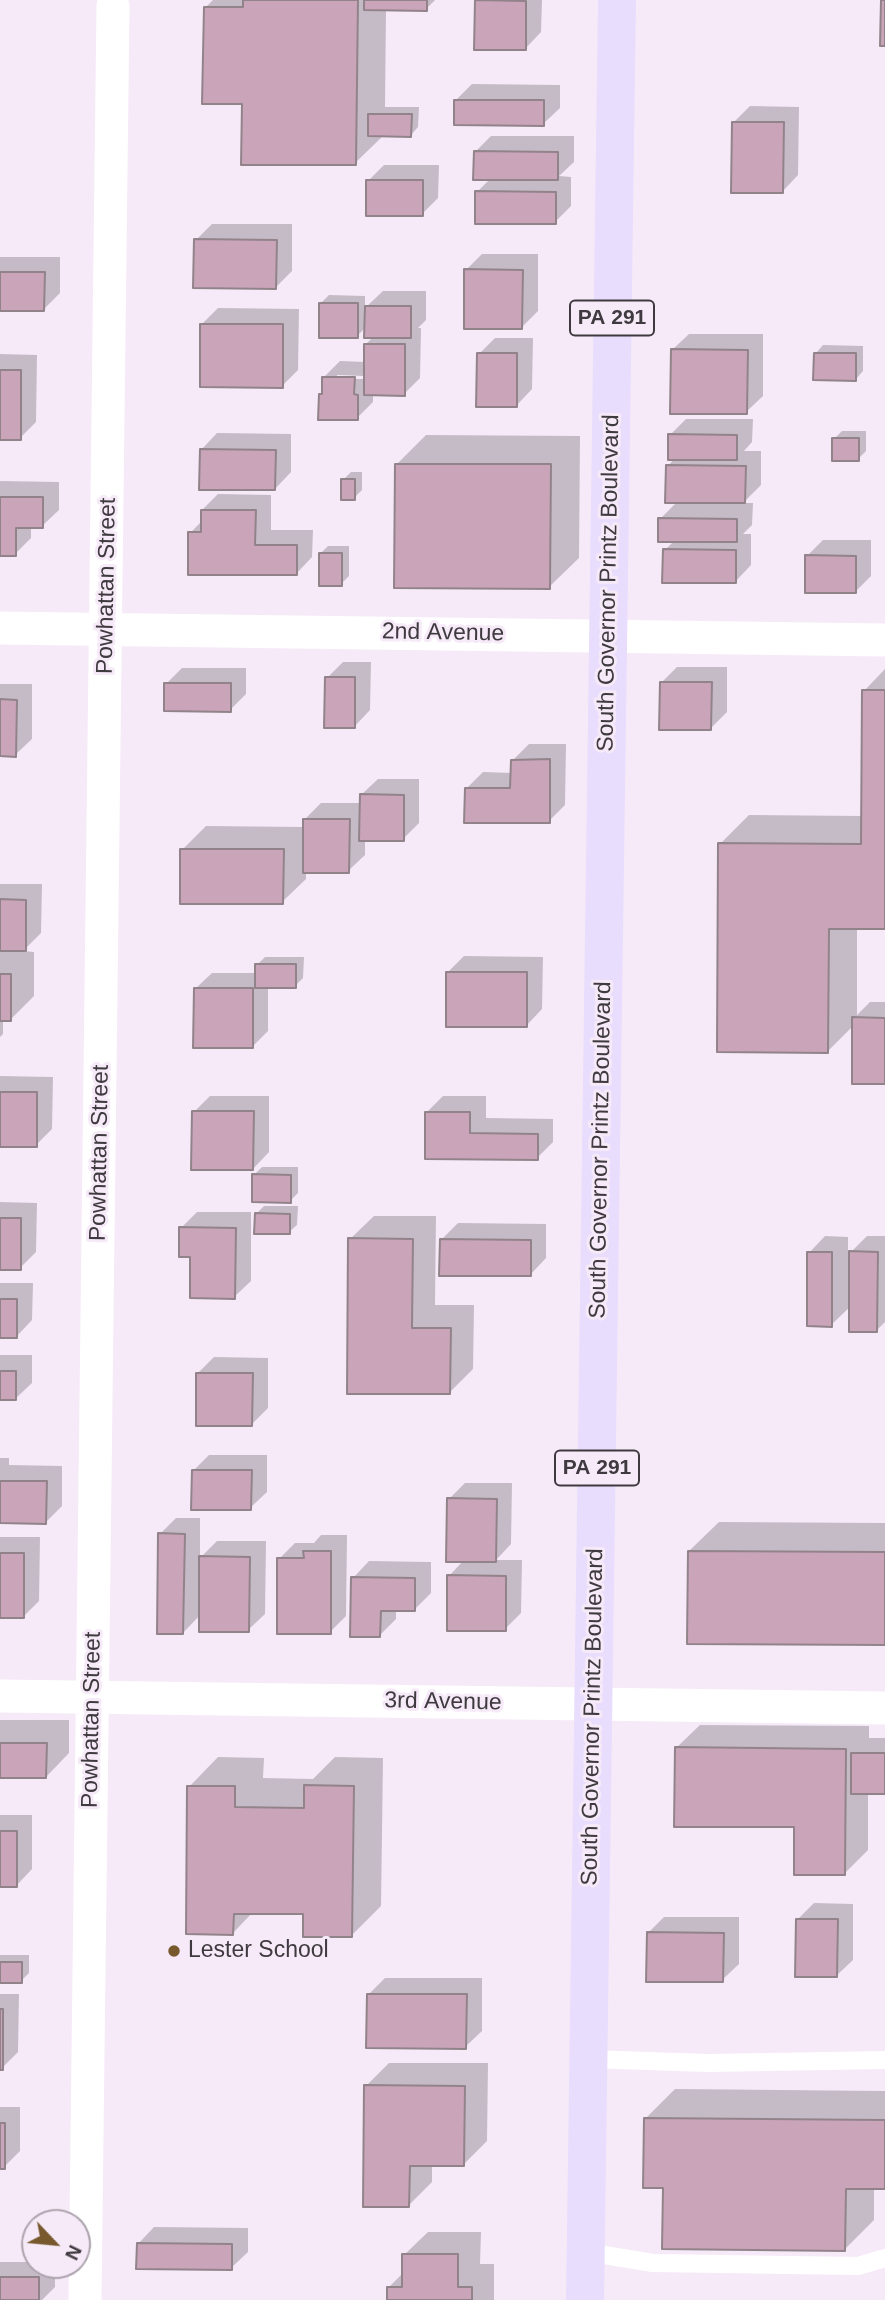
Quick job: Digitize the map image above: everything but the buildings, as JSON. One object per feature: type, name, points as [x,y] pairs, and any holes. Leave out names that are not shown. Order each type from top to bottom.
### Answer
[{"type":"main road","name":"South Governor Printz Boulevard","points":[[585,2300],[617,0]]},
{"type":"street","name":"Powhattan Street","points":[[85,2300],[117,3]]},
{"type":"street","name":"2nd Avenue","points":[[0,628],[885,640]]},
{"type":"street","name":"3rd Avenue","points":[[0,1696],[885,1707]]},
{"type":"lane","points":[[588,2059],[708,2063],[885,2060]]},
{"type":"lane","points":[[586,2252],[653,2263],[858,2266],[885,2258]]},
{"type":"place","name":"Lester School","points":[[174,1951]]}]
